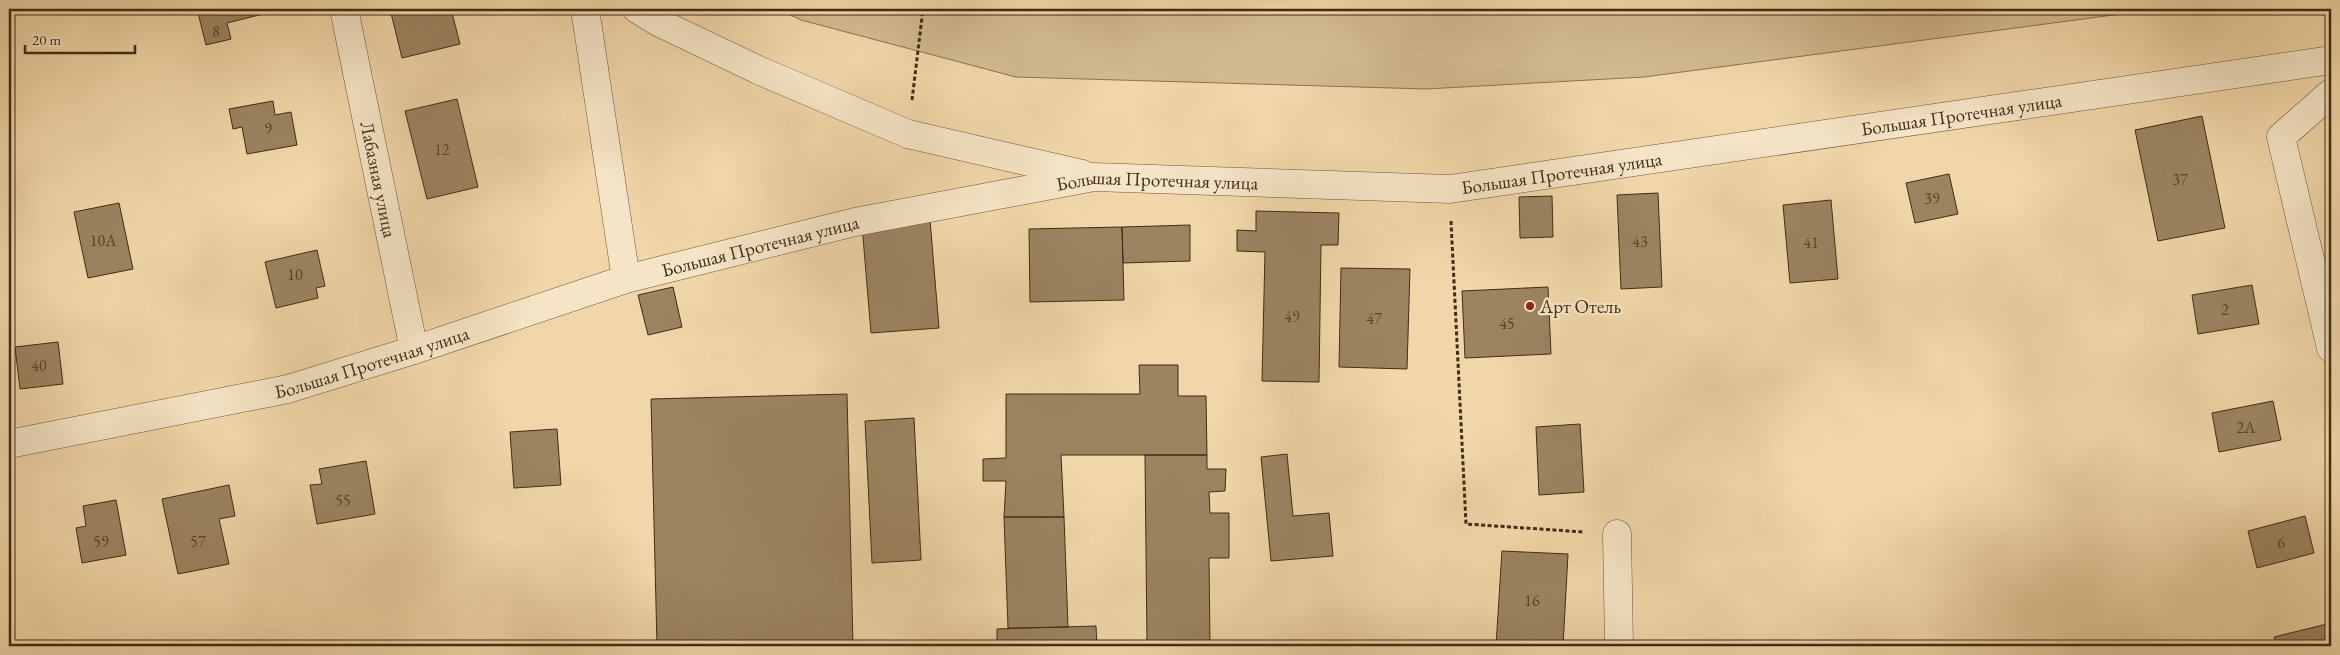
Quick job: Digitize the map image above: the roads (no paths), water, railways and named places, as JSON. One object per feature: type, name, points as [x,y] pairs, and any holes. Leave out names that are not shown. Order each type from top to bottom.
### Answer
[{"type":"street","name":"Лабазная улица","points":[[344,9],[414,350]]},
{"type":"street","points":[[585,9],[626,279]]},
{"type":"street","points":[[637,9],[660,23],[758,70],[908,134],[1094,177]]},
{"type":"street","name":"Большая Протечная улица","points":[[9,444],[288,389],[414,350],[626,279],[855,222],[1094,177],[1450,189],[2331,60]]},
{"type":"street","points":[[2331,93],[2281,137],[2331,348]]},
{"type":"street","points":[[1617,534],[1619,646]]},
{"type":"place","name":"Арт Отель","points":[[1530,306]]}]
